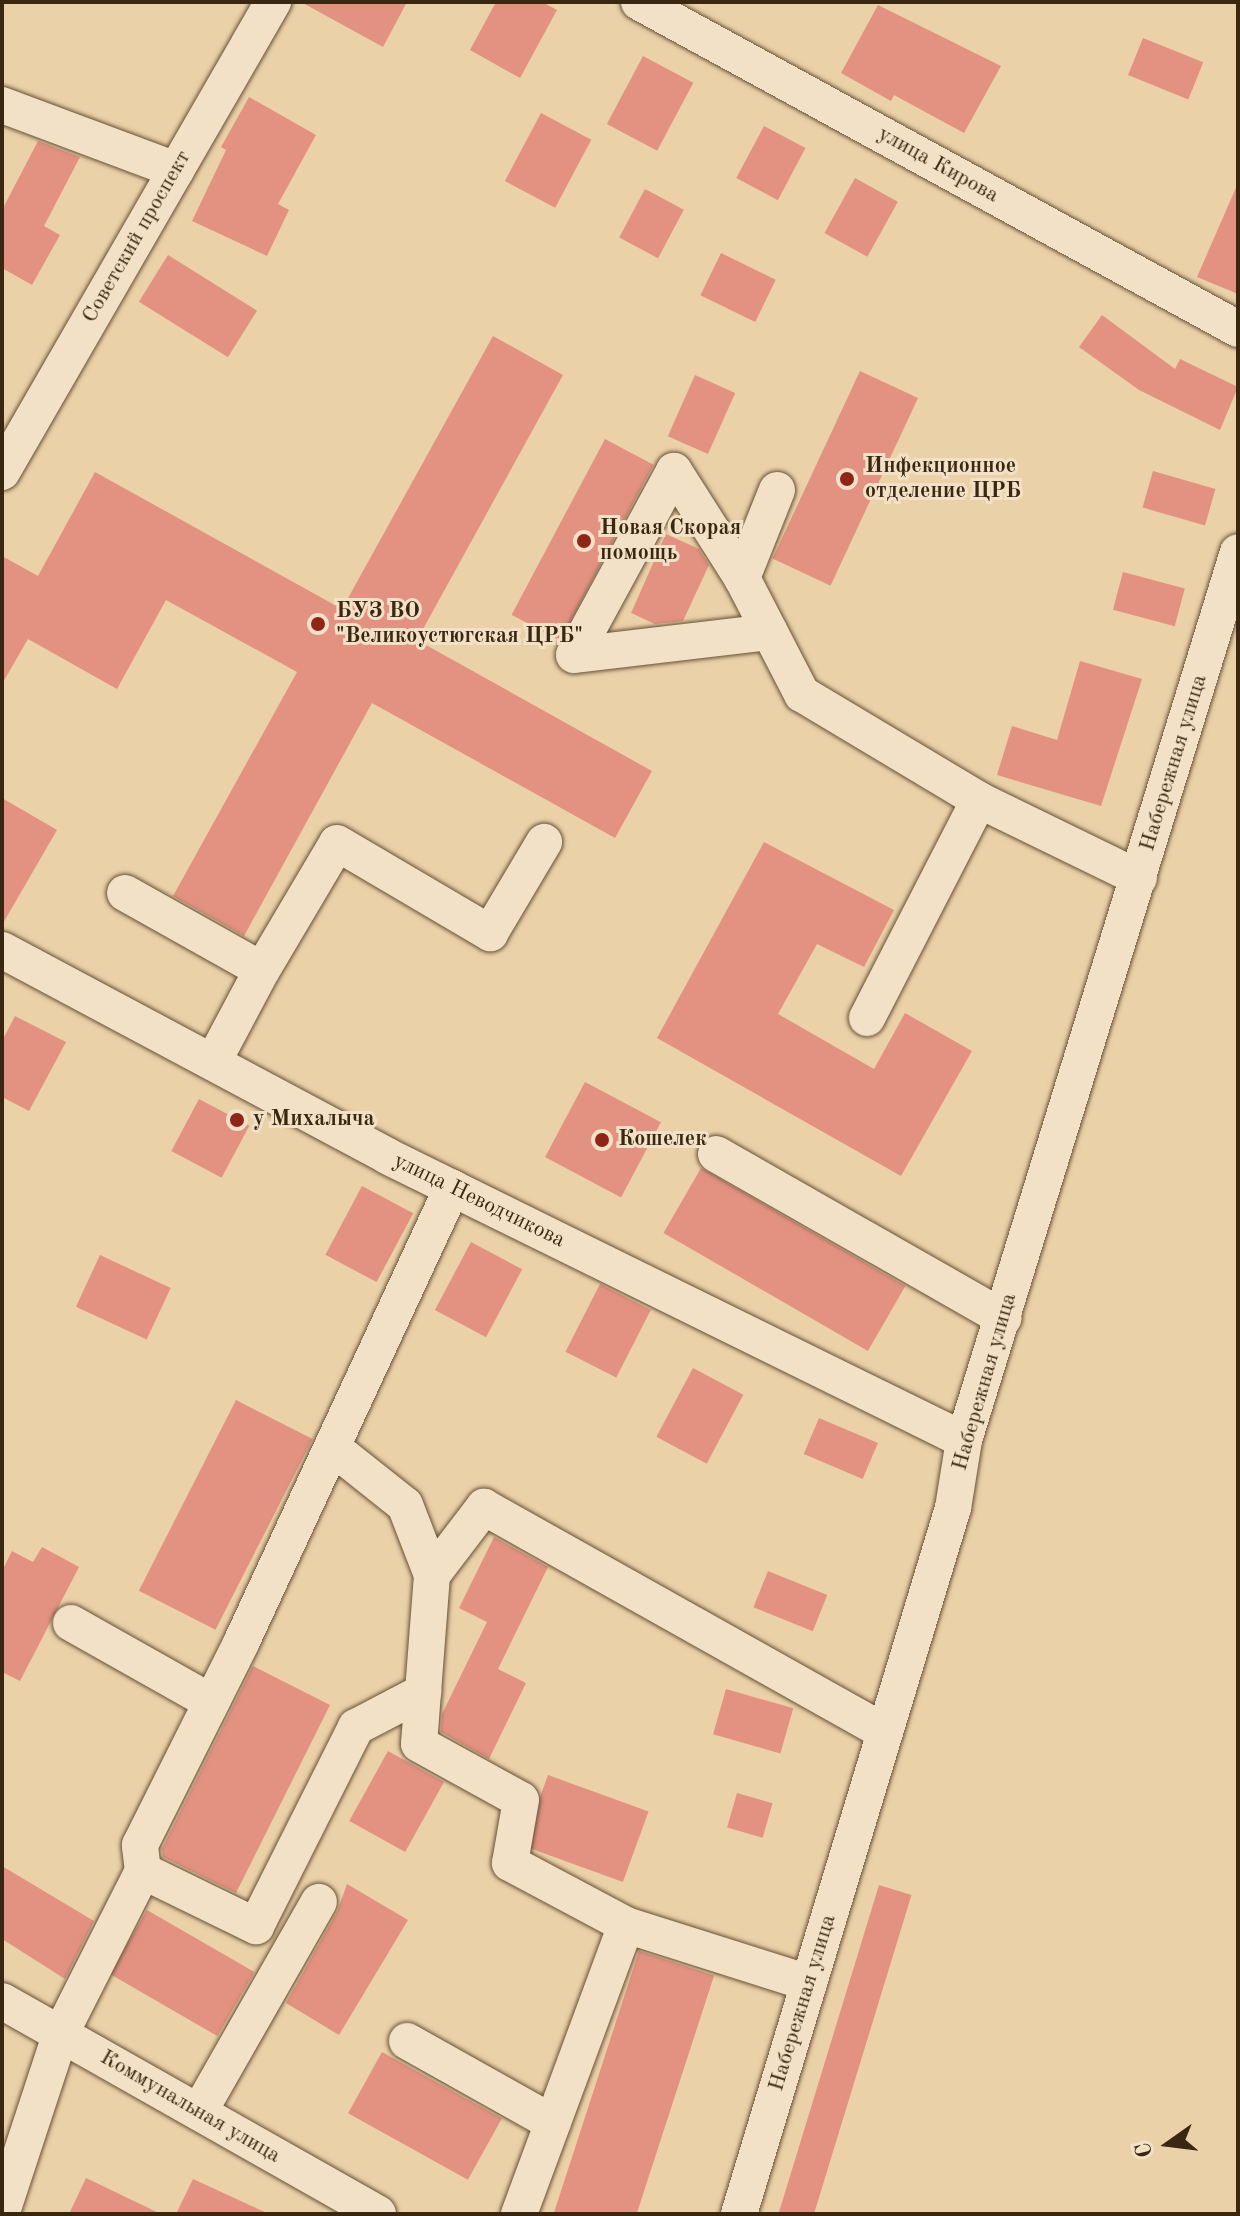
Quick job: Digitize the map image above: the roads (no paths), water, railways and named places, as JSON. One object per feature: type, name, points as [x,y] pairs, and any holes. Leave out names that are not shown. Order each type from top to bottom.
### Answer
[{"type":"street","name":"Советский проспект","points":[[2,472],[273,2]]},
{"type":"street","name":"улица Кирова","points":[[639,2],[1238,329]]},
{"type":"street","points":[[2,105],[176,170]]},
{"type":"street","points":[[770,632],[574,655],[674,471],[742,578],[770,632],[802,694],[979,800],[1139,878]]},
{"type":"street","points":[[742,578],[777,490]]},
{"type":"street","name":"Набережная улица","points":[[739,2214],[953,1508],[964,1440],[1238,552]]},
{"type":"street","points":[[867,1018],[979,800]]},
{"type":"street","points":[[213,1062],[262,970],[337,843],[490,933],[544,842]]},
{"type":"street","points":[[125,893],[262,970]]},
{"type":"street","name":"улица Неводчикова","points":[[2,950],[452,1188],[964,1440]]},
{"type":"street","points":[[716,1154],[1003,1318]]},
{"type":"street","points":[[2,2212],[61,2033],[143,1871],[140,1845],[211,1702],[452,1188]]},
{"type":"street","points":[[332,1447],[405,1505],[432,1575],[419,1744],[521,1800],[510,1863],[626,1925],[809,1983]]},
{"type":"street","points":[[432,1575],[484,1507],[883,1731]]},
{"type":"street","points":[[71,1623],[211,1702]]},
{"type":"street","points":[[143,1871],[256,1926],[356,1727],[423,1692]]},
{"type":"street","points":[[199,2112],[319,1902]]},
{"type":"street","points":[[519,2214],[626,1925]]},
{"type":"street","name":"Коммунальная улица","points":[[2,2001],[378,2214]]},
{"type":"street","points":[[407,2041],[553,2123]]},
{"type":"place","name":"Инфекционное отделение ЦРБ","points":[[847,479]]},
{"type":"place","name":"Новая Скорая помощь","points":[[584,541]]},
{"type":"place","name":"БУЗ ВО \"Великоустюгская ЦРБ\"","points":[[318,624]]},
{"type":"place","name":"у Михалыча","points":[[237,1120]]},
{"type":"place","name":"Кошелек","points":[[602,1140]]}]
